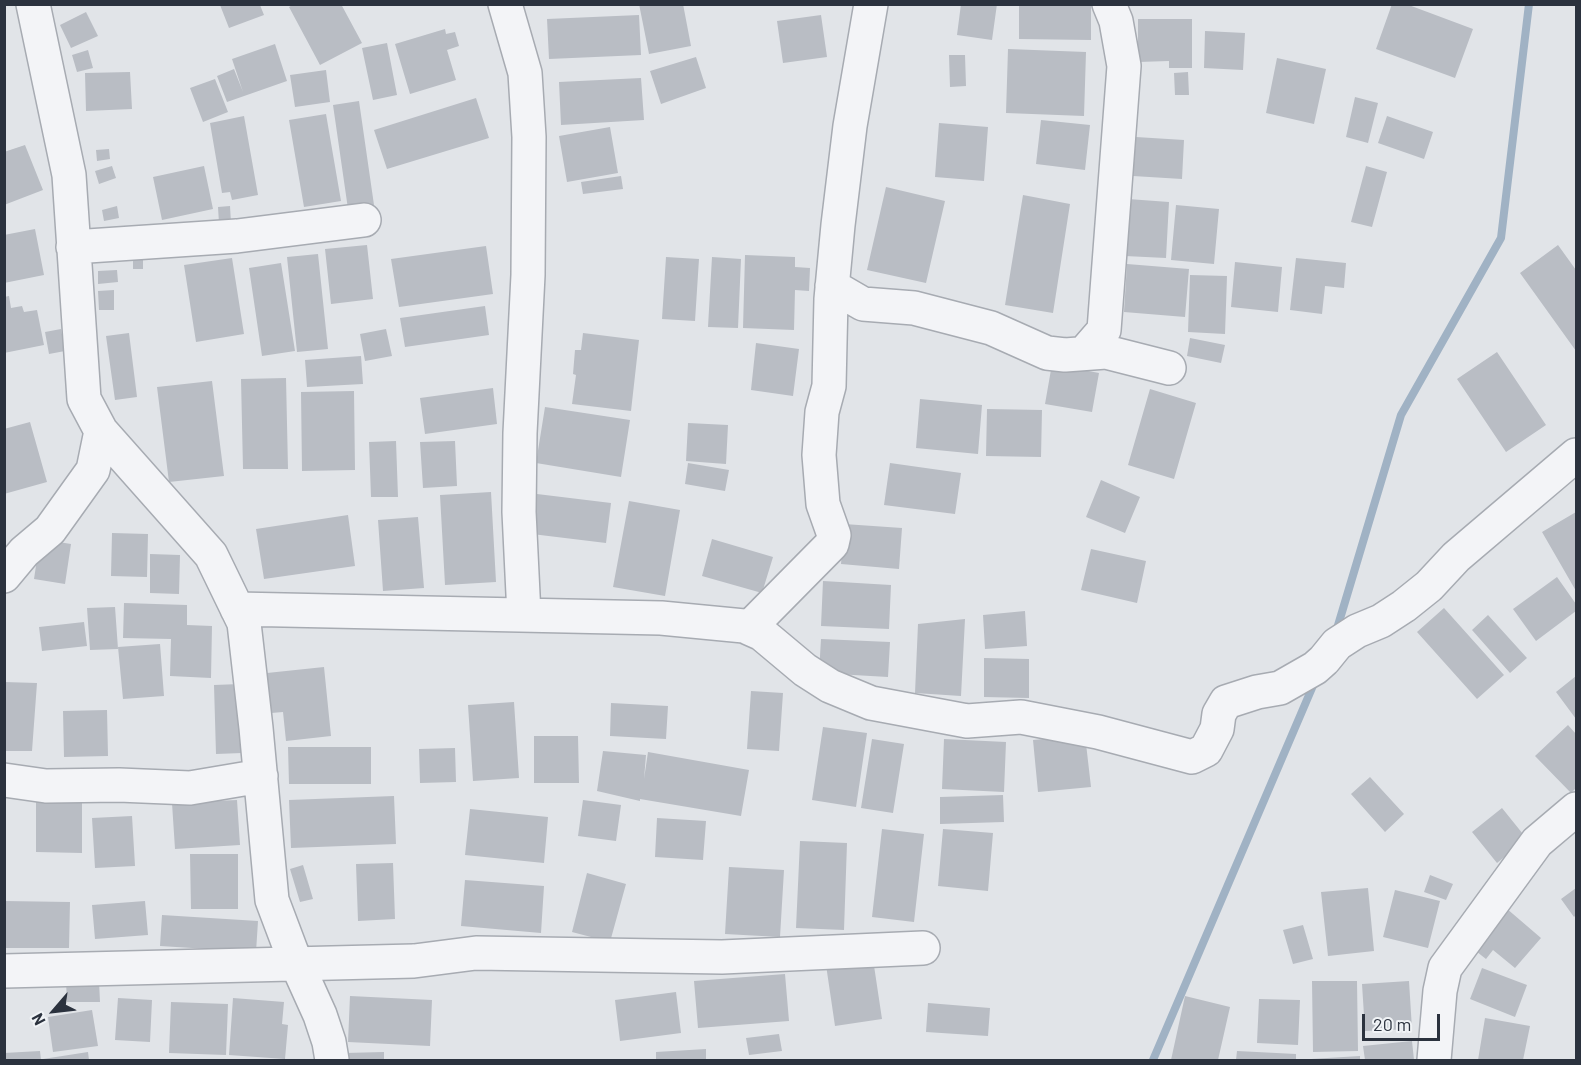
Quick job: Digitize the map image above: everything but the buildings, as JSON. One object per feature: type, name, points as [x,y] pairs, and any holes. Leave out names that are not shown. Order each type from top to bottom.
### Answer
[{"type":"street","points":[[33,4],[69,175],[84,399],[101,431],[211,555],[244,623],[272,900],[320,1015],[332,1060]]},
{"type":"street","points":[[749,628],[832,544],[834,535],[823,504],[819,455],[822,412],[829,386],[832,286],[850,126],[871,4]]},
{"type":"street","points":[[1084,353],[1104,330],[1123,84],[1124,66],[1121,45],[1116,21],[1109,4]]},
{"type":"street","points":[[514,6],[525,73],[530,137],[528,275],[519,512],[524,615]]},
{"type":"street","points":[[73,247],[237,236],[364,220]]},
{"type":"street","points":[[832,286],[863,304],[914,308],[991,328],[1047,353],[1065,355],[1106,352],[1169,368]]},
{"type":"street","points":[[4,576],[24,552],[50,530],[93,470],[101,431]]},
{"type":"street","points":[[237,609],[661,618],[744,626],[762,634],[805,670],[830,686],[871,703],[967,721],[1021,717],[1098,732],[1192,757],[1206,750],[1217,729],[1219,714],[1226,702],[1257,692],[1280,688],[1315,668],[1337,644],[1404,606],[1429,586],[1456,557],[1576,455]]},
{"type":"street","points":[[4,780],[46,786],[118,785],[190,788],[261,776]]},
{"type":"street","points":[[1434,1060],[1439,999],[1445,968],[1537,842],[1576,809]]},
{"type":"street","points":[[4,970],[414,961],[476,953],[722,957],[923,948]]},
{"type":"waterway","points":[[1336,632],[1401,415],[1501,238],[1529,4]]},
{"type":"waterway","points":[[1153,1060],[1315,681]]}]
